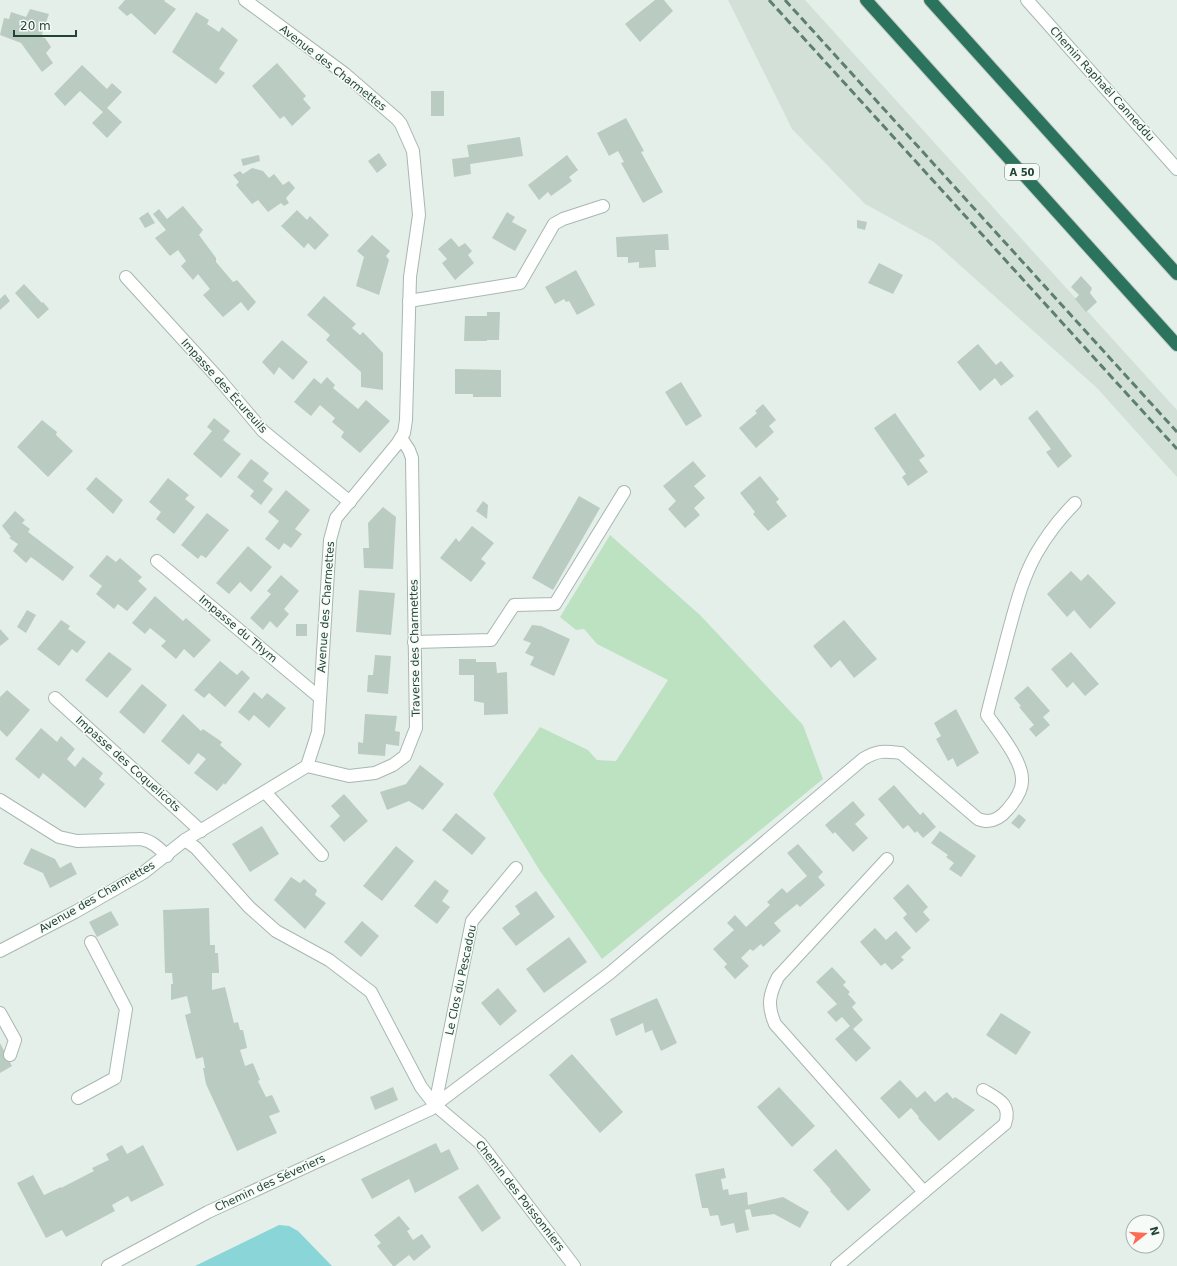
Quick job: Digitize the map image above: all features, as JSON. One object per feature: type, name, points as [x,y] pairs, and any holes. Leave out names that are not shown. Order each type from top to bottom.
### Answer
[{"type":"highway","name":"A 50","points":[[866,0],[1177,345]]},
{"type":"highway","points":[[930,0],[1177,274]]},
{"type":"street","name":"Avenue des Charmettes","points":[[0,951],[75,912],[143,873],[167,856],[185,840],[307,766],[318,732],[330,540],[336,518],[404,433],[406,420],[410,277],[419,215],[413,151],[401,124],[397,119],[345,74],[245,0]]},
{"type":"street","name":"Chemin Raphaël Canneddu","points":[[1027,0],[1177,168]]},
{"type":"street","points":[[409,301],[520,283],[554,224],[563,219],[603,206]]},
{"type":"street","name":"Impasse des Écureuils","points":[[126,277],[219,379],[262,431],[350,502]]},
{"type":"street","name":"Traverse des Charmettes","points":[[307,766],[349,776],[375,773],[393,765],[405,756],[416,728],[412,458],[409,450],[401,438]]},
{"type":"street","points":[[414,642],[491,640],[514,605],[555,604],[624,492]]},
{"type":"street","name":"Chemin des Séveriers","points":[[108,1266],[208,1212],[431,1110],[435,1105],[610,973],[863,759],[874,753],[885,751],[901,753],[978,819],[988,821],[998,818],[1007,811],[1015,801],[1021,789],[1022,780],[1020,770],[1016,759],[987,715],[1014,611],[1023,583],[1035,556],[1049,533],[1061,517],[1074,504]]},
{"type":"street","name":"Impasse du Thym","points":[[157,562],[319,697]]},
{"type":"street","name":"Impasse des Coquelicots","points":[[55,698],[201,831]]},
{"type":"street","points":[[265,792],[322,855]]},
{"type":"street","points":[[0,800],[58,837],[77,841],[141,839],[149,841],[167,856]]},
{"type":"street","name":"Chemin des Poissonniers","points":[[185,840],[196,848],[248,907],[276,931],[329,960],[371,992],[421,1087],[435,1105],[480,1143],[574,1266]]},
{"type":"street","points":[[887,859],[778,977],[773,987],[770,1001],[770,1012],[775,1024],[924,1192]]},
{"type":"street","name":"Le Clos du Pescadou","points":[[435,1105],[472,921],[516,868]]},
{"type":"street","points":[[78,1098],[114,1078],[126,1009],[91,942]]},
{"type":"street","points":[[0,1013],[15,1040],[10,1055]]},
{"type":"street","points":[[837,1266],[1004,1124],[1007,1116],[1006,1108],[1002,1102],[983,1090]]},
{"type":"shaded area","points":[[728,0],[805,0],[1177,410],[1177,477],[1097,388],[934,242],[865,204],[792,129]]},
{"type":"green space","points":[[610,535],[700,615],[803,725],[823,779],[602,959],[540,871],[493,794],[540,727],[588,750],[597,760],[616,761],[668,680],[597,644],[584,629],[576,630],[560,617]]},
{"type":"water","points":[[279,1225],[289,1226],[298,1231],[332,1266],[195,1266]]},
{"type":"building","points":[[125,0],[165,0],[164,1],[176,9],[155,35],[131,13],[127,16],[118,8]]},
{"type":"building","points":[[655,0],[664,0],[673,11],[640,42],[625,24]]},
{"type":"building","points":[[30,9],[49,14],[41,37],[45,38],[51,47],[46,53],[53,63],[42,72],[21,43],[0,35],[4,18],[9,19],[11,12],[26,17]]},
{"type":"building","points":[[196,12],[209,20],[207,24],[219,32],[222,27],[238,40],[219,69],[225,73],[216,84],[172,52]]},
{"type":"building","points":[[277,63],[306,96],[303,99],[311,108],[292,126],[284,116],[280,119],[252,86]]},
{"type":"building","points":[[82,65],[107,89],[112,83],[122,92],[107,108],[122,122],[107,138],[92,123],[103,112],[80,91],[65,106],[54,94]]},
{"type":"building","points":[[431,91],[444,91],[444,116],[431,116]]},
{"type":"building","points":[[626,118],[644,151],[641,152],[663,192],[643,203],[621,163],[624,162],[618,151],[609,156],[597,133]]},
{"type":"building","points":[[520,137],[523,156],[470,164],[471,174],[454,177],[452,159],[469,157],[467,145]]},
{"type":"building","points":[[379,153],[387,165],[377,173],[368,161]]},
{"type":"building","points":[[259,155],[260,161],[243,166],[241,159]]},
{"type":"building","points":[[567,155],[578,170],[569,177],[572,181],[551,196],[548,192],[539,200],[528,185]]},
{"type":"building","points":[[252,168],[263,171],[269,178],[274,174],[283,185],[289,181],[295,188],[286,198],[289,203],[284,206],[281,203],[268,212],[258,200],[252,204],[236,185],[239,182],[233,175],[240,171],[243,174]]},
{"type":"building","points":[[183,206],[203,230],[199,235],[216,258],[216,262],[233,282],[237,280],[256,302],[248,311],[241,302],[223,317],[203,295],[210,289],[198,274],[193,280],[181,266],[186,261],[178,250],[170,256],[155,238],[166,230],[153,214],[159,209],[167,219]]},
{"type":"building","points":[[297,210],[307,220],[310,216],[329,235],[315,250],[308,243],[304,248],[281,226]]},
{"type":"building","points":[[148,212],[155,223],[145,228],[139,218]]},
{"type":"building","points":[[507,212],[515,217],[512,222],[527,230],[515,251],[492,238]]},
{"type":"building","points":[[857,220],[867,222],[865,230],[857,228]]},
{"type":"building","points":[[668,234],[669,250],[655,250],[656,267],[639,268],[639,262],[628,263],[628,257],[617,257],[616,237]]},
{"type":"building","points":[[372,235],[390,251],[386,256],[389,260],[379,295],[356,286],[364,257],[357,251]]},
{"type":"building","points":[[451,238],[459,247],[465,243],[472,251],[468,255],[474,263],[455,280],[442,263],[447,259],[438,249]]},
{"type":"building","points":[[879,263],[903,275],[893,294],[868,283]]},
{"type":"building","points":[[576,270],[595,305],[577,315],[569,301],[566,302],[564,299],[555,304],[545,287]]},
{"type":"building","points":[[1081,276],[1092,288],[1090,293],[1097,302],[1086,312],[1075,299],[1079,295],[1071,287]]},
{"type":"building","points":[[24,284],[49,309],[38,319],[15,293]]},
{"type":"building","points":[[5,294],[10,301],[0,310],[0,299]]},
{"type":"building","points":[[324,296],[356,324],[352,328],[360,335],[363,332],[383,353],[383,390],[361,387],[361,372],[326,340],[330,335],[307,315]]},
{"type":"building","points":[[487,312],[500,312],[499,340],[464,341],[465,316],[487,316]]},
{"type":"building","points":[[282,340],[308,362],[293,380],[279,367],[274,375],[262,362]]},
{"type":"building","points":[[978,344],[996,365],[1001,361],[1014,376],[1001,386],[995,378],[980,391],[957,362]]},
{"type":"building","points":[[455,369],[501,370],[501,397],[473,397],[473,394],[455,394]]},
{"type":"building","points":[[327,377],[335,385],[333,388],[358,409],[366,400],[390,421],[360,453],[341,437],[344,432],[332,422],[335,418],[320,405],[311,416],[294,402],[314,378],[321,384]]},
{"type":"building","points":[[681,382],[702,416],[686,426],[665,392]]},
{"type":"building","points":[[763,404],[776,420],[769,426],[774,432],[756,448],[739,428],[757,413],[755,411]]},
{"type":"building","points":[[1037,410],[1072,456],[1058,468],[1046,452],[1051,449],[1028,418]]},
{"type":"building","points":[[895,413],[925,456],[919,460],[928,472],[908,486],[902,477],[906,474],[874,428]]},
{"type":"building","points":[[214,418],[230,431],[223,440],[241,454],[221,478],[193,454],[212,431],[207,427]]},
{"type":"building","points":[[42,420],[57,432],[56,435],[73,451],[48,477],[17,447]]},
{"type":"building","points":[[251,459],[269,473],[263,481],[273,489],[261,505],[250,496],[254,491],[237,477]]},
{"type":"building","points":[[693,461],[706,476],[694,486],[705,498],[694,508],[700,515],[685,528],[668,509],[676,501],[663,486]]},
{"type":"building","points":[[760,476],[779,499],[776,502],[787,516],[768,531],[753,514],[755,512],[740,493]]},
{"type":"building","points":[[96,477],[123,500],[113,514],[86,489]]},
{"type":"building","points":[[168,478],[189,495],[185,499],[195,507],[174,534],[156,519],[161,512],[149,502]]},
{"type":"building","points":[[286,490],[310,510],[295,529],[302,534],[291,548],[284,543],[279,550],[265,539],[279,521],[268,512]]},
{"type":"building","points":[[579,496],[600,508],[553,590],[532,578]]},
{"type":"building","points":[[483,501],[488,505],[487,519],[476,511]]},
{"type":"building","points":[[383,507],[396,517],[393,569],[364,568],[363,548],[369,548],[368,523]]},
{"type":"building","points":[[15,511],[25,520],[22,523],[30,529],[28,532],[74,567],[63,581],[31,557],[26,563],[13,551],[18,544],[9,538],[11,537],[2,526]]},
{"type":"building","points":[[207,513],[229,530],[206,558],[201,555],[198,559],[181,545]]},
{"type":"building","points":[[472,526],[494,543],[481,559],[486,563],[471,582],[440,558],[456,538],[459,542]]},
{"type":"building","points":[[248,546],[272,567],[251,592],[240,582],[229,594],[216,583]]},
{"type":"building","points":[[107,555],[116,562],[120,558],[142,577],[138,581],[147,589],[127,611],[118,604],[114,609],[96,594],[102,586],[89,576]]},
{"type":"building","points":[[1071,571],[1081,581],[1088,574],[1116,603],[1090,629],[1074,610],[1067,617],[1047,594]]},
{"type":"building","points":[[281,575],[299,591],[284,609],[289,614],[277,628],[270,621],[263,630],[250,618],[271,594],[267,591]]},
{"type":"building","points":[[359,590],[395,593],[391,635],[356,632]]},
{"type":"building","points":[[155,596],[183,621],[186,618],[211,640],[194,658],[184,649],[176,659],[161,646],[166,641],[150,628],[145,634],[132,623]]},
{"type":"building","points":[[27,610],[36,615],[26,633],[17,627]]},
{"type":"building","points":[[61,620],[70,626],[68,629],[86,642],[77,653],[72,649],[59,666],[37,649]]},
{"type":"building","points":[[844,620],[877,659],[854,678],[840,660],[831,668],[813,646]]},
{"type":"building","points":[[296,624],[307,624],[307,636],[296,636]]},
{"type":"building","points":[[532,625],[541,626],[570,639],[554,676],[530,665],[534,657],[525,653],[531,643],[523,640]]},
{"type":"building","points":[[0,629],[9,639],[0,646]]},
{"type":"building","points":[[109,652],[132,669],[107,698],[85,680]]},
{"type":"building","points":[[1071,652],[1099,684],[1085,696],[1073,682],[1067,688],[1051,669]]},
{"type":"building","points":[[375,655],[391,656],[388,694],[367,692],[368,675],[373,675]]},
{"type":"building","points":[[459,659],[476,659],[476,662],[496,662],[497,673],[507,672],[508,714],[484,715],[484,703],[474,701],[474,675],[459,675]]},
{"type":"building","points":[[220,661],[237,675],[242,670],[250,678],[225,707],[209,693],[204,698],[194,690]]},
{"type":"building","points":[[142,684],[167,705],[144,734],[119,712]]},
{"type":"building","points":[[1028,686],[1050,711],[1043,717],[1050,725],[1036,737],[1029,729],[1034,725],[1019,707],[1021,706],[1014,698]]},
{"type":"building","points":[[7,690],[30,710],[7,737],[0,730],[0,697]]},
{"type":"building","points":[[254,692],[262,699],[267,693],[286,708],[269,728],[254,715],[249,721],[238,712]]},
{"type":"building","points":[[956,709],[979,753],[957,767],[953,758],[948,761],[936,739],[941,736],[934,723]]},
{"type":"building","points":[[183,714],[201,731],[203,729],[222,742],[220,745],[242,764],[225,785],[224,783],[217,791],[194,773],[206,759],[198,753],[189,765],[161,741]]},
{"type":"building","points":[[365,714],[397,716],[395,731],[400,732],[399,746],[386,744],[385,756],[358,754],[358,742],[363,743]]},
{"type":"building","points":[[41,728],[57,742],[61,736],[75,749],[67,759],[75,767],[83,757],[103,773],[99,779],[105,784],[85,808],[43,773],[39,779],[15,759]]},
{"type":"building","points":[[420,765],[444,784],[423,810],[409,801],[387,810],[380,792],[406,784]]},
{"type":"building","points":[[894,785],[920,815],[923,812],[936,827],[923,838],[917,831],[915,833],[908,825],[903,829],[878,799]]},
{"type":"building","points":[[344,794],[368,821],[344,842],[330,826],[340,816],[331,806]]},
{"type":"building","points":[[853,801],[865,815],[855,824],[868,838],[853,852],[835,832],[833,834],[825,825]]},
{"type":"building","points":[[456,813],[486,838],[472,855],[442,830]]},
{"type":"building","points":[[1019,814],[1026,820],[1019,829],[1011,823]]},
{"type":"building","points":[[262,826],[279,854],[250,872],[232,844]]},
{"type":"building","points":[[940,831],[976,856],[961,877],[949,869],[954,863],[946,857],[948,855],[931,843]]},
{"type":"building","points":[[798,844],[823,872],[818,877],[825,885],[800,907],[797,904],[774,923],[781,931],[763,947],[761,944],[753,951],[750,949],[741,958],[749,966],[735,979],[724,967],[727,964],[713,949],[734,930],[727,923],[735,915],[746,927],[770,905],[767,902],[782,888],[787,893],[807,876],[787,853]]},
{"type":"building","points":[[396,846],[414,861],[382,901],[363,886]]},
{"type":"building","points":[[31,848],[55,859],[60,868],[71,862],[77,874],[50,888],[43,873],[23,864]]},
{"type":"building","points":[[291,877],[300,883],[304,879],[317,890],[315,895],[326,903],[305,929],[274,900]]},
{"type":"building","points":[[435,880],[449,891],[442,901],[450,907],[437,924],[414,906]]},
{"type":"building","points":[[908,884],[928,907],[923,912],[930,920],[916,933],[903,918],[907,914],[893,898]]},
{"type":"building","points":[[536,891],[555,917],[516,946],[502,928],[520,914],[515,906]]},
{"type":"building","points":[[209,908],[210,945],[215,945],[215,953],[218,953],[219,973],[212,973],[212,990],[225,987],[234,1023],[238,1022],[240,1030],[243,1030],[247,1048],[240,1050],[245,1066],[253,1063],[260,1080],[258,1081],[266,1097],[272,1095],[280,1112],[269,1116],[277,1133],[237,1151],[206,1084],[203,1068],[205,1068],[203,1057],[196,1059],[185,1015],[191,1013],[187,996],[171,1000],[171,984],[173,984],[172,973],[165,973],[163,910]]},
{"type":"building","points":[[111,911],[119,925],[97,937],[89,922]]},
{"type":"building","points":[[362,921],[379,936],[361,957],[344,942]]},
{"type":"building","points":[[875,928],[886,940],[896,931],[911,948],[901,957],[904,960],[892,970],[885,963],[881,966],[860,942]]},
{"type":"building","points":[[569,937],[587,962],[544,993],[526,969]]},
{"type":"building","points":[[832,967],[846,982],[843,985],[850,992],[848,994],[856,1003],[852,1007],[863,1020],[853,1029],[871,1048],[856,1062],[835,1039],[850,1026],[842,1017],[836,1022],[827,1012],[837,1004],[816,982]]},
{"type":"building","points":[[498,988],[517,1011],[500,1026],[481,1003]]},
{"type":"building","points":[[657,998],[677,1043],[661,1051],[652,1030],[645,1033],[643,1023],[616,1036],[610,1019]]},
{"type":"building","points":[[1001,1013],[1031,1032],[1016,1055],[986,1035]]},
{"type":"building","points":[[0,1043],[12,1066],[0,1073]]},
{"type":"building","points":[[572,1054],[623,1112],[600,1133],[549,1075]]},
{"type":"building","points":[[900,1080],[917,1098],[925,1091],[935,1102],[947,1092],[953,1099],[955,1097],[975,1110],[939,1141],[911,1108],[899,1119],[880,1098]]},
{"type":"building","points":[[393,1087],[398,1100],[375,1110],[370,1097]]},
{"type":"building","points":[[779,1087],[815,1126],[792,1147],[757,1107]]},
{"type":"building","points":[[436,1143],[441,1153],[449,1149],[459,1169],[415,1193],[409,1179],[372,1199],[361,1179]]},
{"type":"building","points":[[122,1145],[127,1154],[143,1145],[164,1185],[131,1202],[128,1196],[112,1205],[115,1211],[66,1237],[62,1230],[46,1238],[17,1183],[33,1175],[44,1195],[94,1171],[92,1168],[109,1160],[106,1154]]},
{"type":"building","points":[[836,1149],[871,1190],[848,1211],[813,1170]]},
{"type":"building","points":[[724,1168],[726,1178],[721,1179],[723,1190],[728,1189],[729,1195],[747,1192],[748,1205],[783,1197],[809,1212],[800,1228],[774,1214],[752,1217],[750,1209],[745,1210],[749,1230],[736,1233],[734,1223],[721,1226],[718,1215],[710,1216],[708,1208],[702,1208],[695,1174]]},
{"type":"building","points":[[478,1184],[501,1218],[482,1232],[458,1197]]},
{"type":"building","points":[[399,1216],[410,1229],[407,1231],[413,1240],[422,1234],[431,1247],[414,1261],[409,1255],[393,1266],[377,1246],[381,1243],[374,1235]]},
{"type":"railway","points":[[769,0],[1177,449]]},
{"type":"railway","points":[[785,0],[1177,432]]}]
